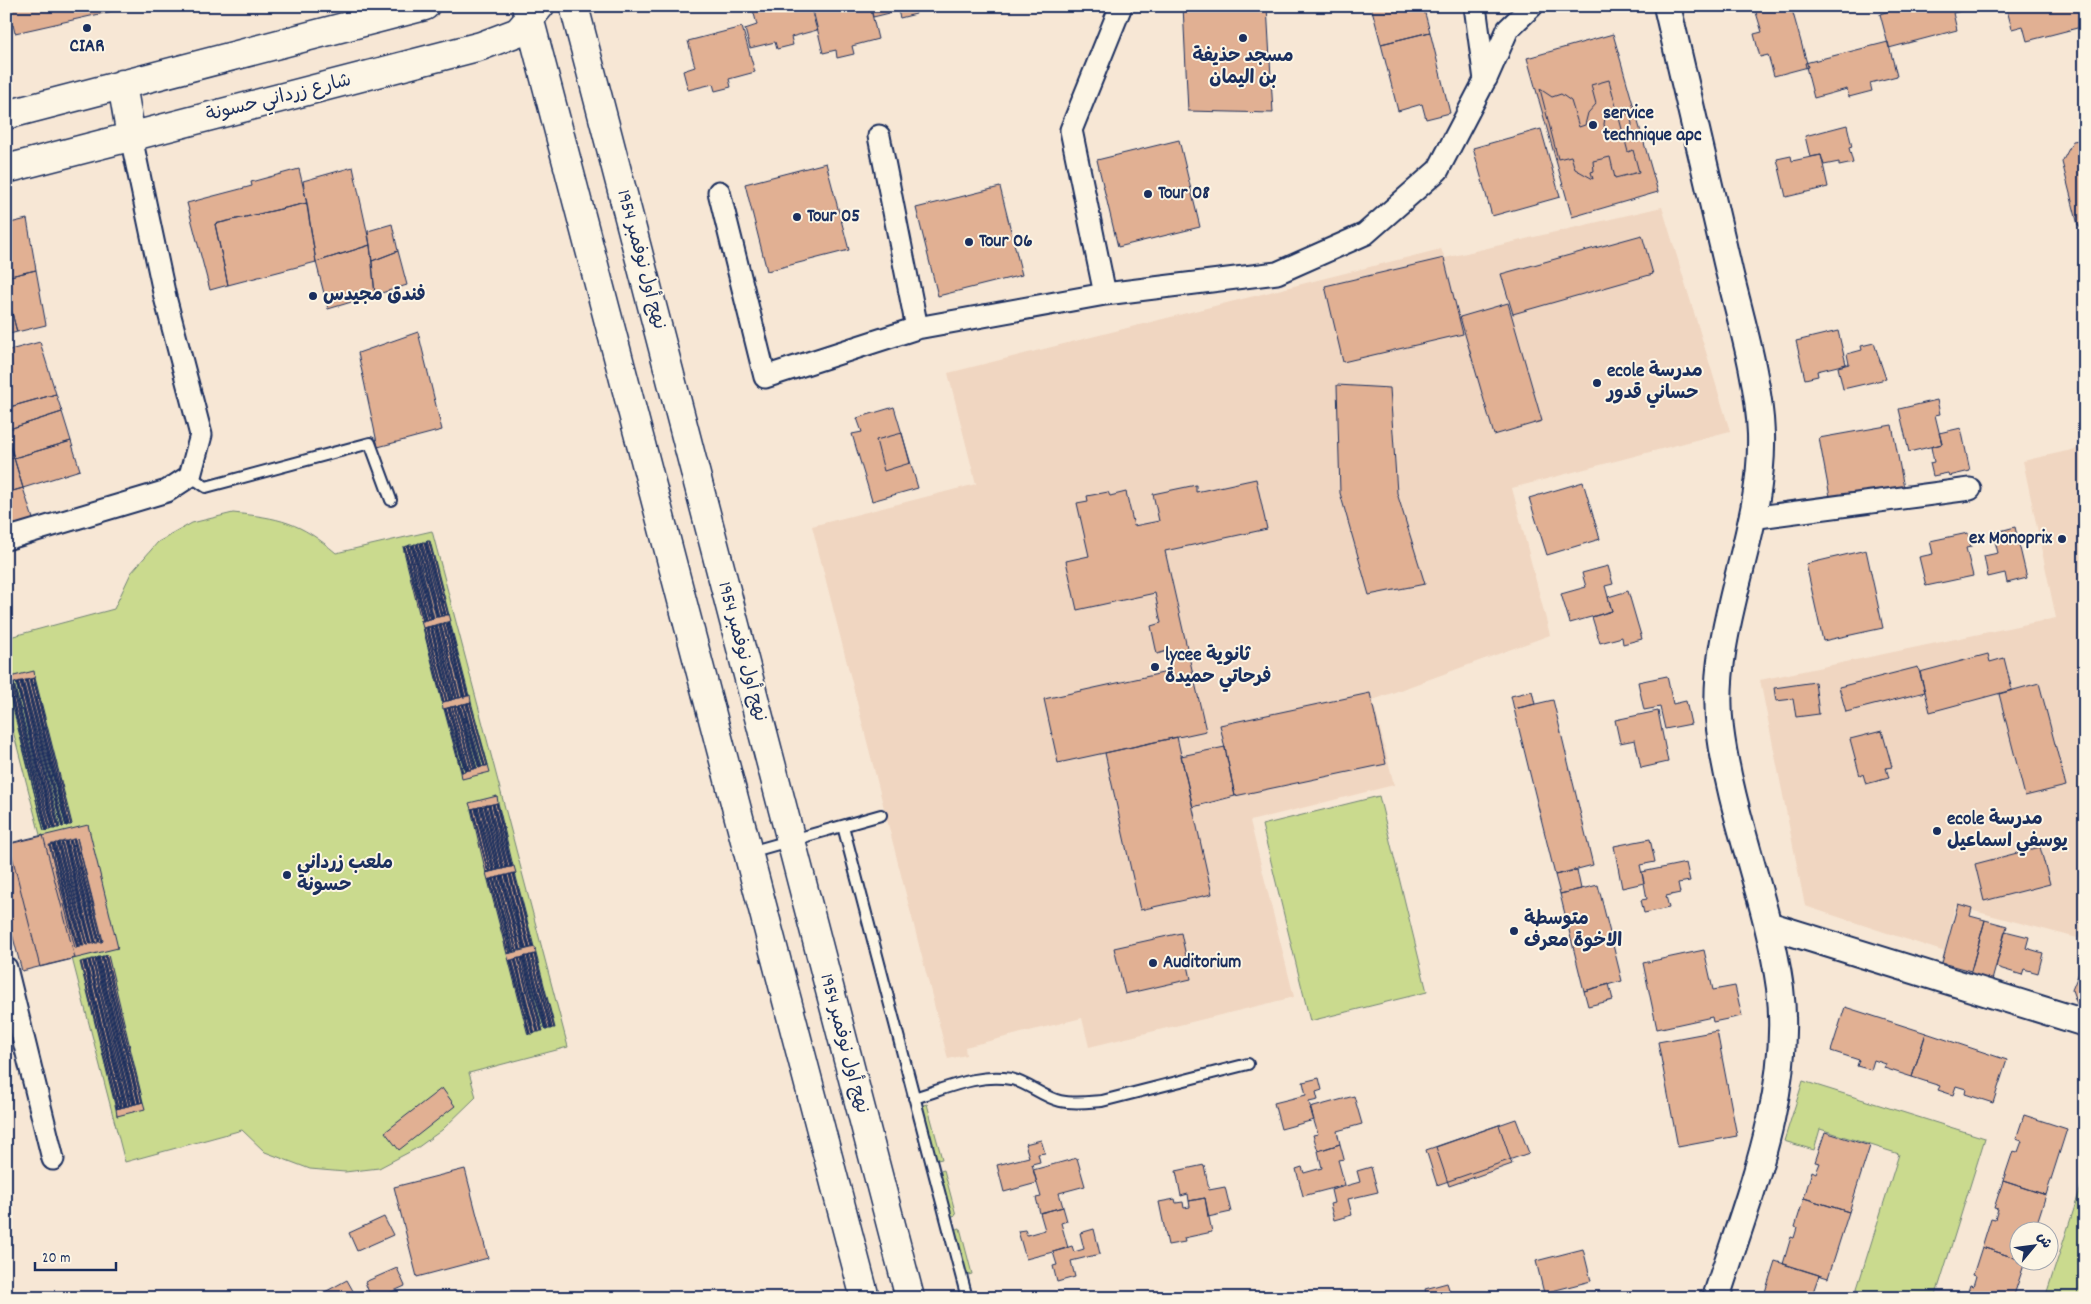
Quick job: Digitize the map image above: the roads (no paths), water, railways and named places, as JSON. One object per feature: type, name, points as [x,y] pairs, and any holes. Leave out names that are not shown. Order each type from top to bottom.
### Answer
[{"type":"main road","points":[[6,114],[424,6]]},
{"type":"main road","name":"نهج أول نوفمبر 1954","points":[[574,6],[910,1298]]},
{"type":"main road","points":[[532,11],[747,852],[865,1298]]},
{"type":"main road","name":"شارع زرداني حسونة","points":[[6,169],[481,46],[518,32],[532,11]]},
{"type":"main road","points":[[122,84],[131,137]]},
{"type":"street","points":[[1105,294],[1071,130],[1121,6]]},
{"type":"street","points":[[1475,6],[1485,80]]},
{"type":"street","points":[[719,192],[765,378],[916,328],[1105,294],[1277,273],[1365,234],[1438,170],[1485,80],[1508,29],[1532,6]]},
{"type":"street","points":[[1667,6],[1751,366],[1761,434],[1758,479],[1751,518],[1731,601],[1724,643],[1720,688],[1720,728],[1731,784],[1768,925],[1780,990],[1782,1030],[1780,1069],[1772,1118],[1716,1298]]},
{"type":"street","points":[[879,136],[916,328]]},
{"type":"street","points":[[6,539],[167,491],[190,476],[201,435],[165,297],[131,137]]},
{"type":"street","points":[[1751,518],[1970,489]]},
{"type":"street","points":[[1768,925],[2085,1023]]},
{"type":"street","points":[[6,968],[53,1158]]},
{"type":"lane","points":[[190,476],[206,487],[370,443],[391,500]]},
{"type":"lane","points":[[747,852],[882,816]]},
{"type":"lane","points":[[843,826],[967,1298]]},
{"type":"lane","points":[[914,1098],[979,1078],[998,1078],[1013,1080],[1059,1100],[1080,1103],[1102,1101],[1248,1064]]},
{"type":"place","name":"CIAR","points":[[87,28]]},
{"type":"place","name":"مسجد حذيفة بن اليمان","points":[[1243,38]]},
{"type":"place","name":"service technique apc","points":[[1593,125]]},
{"type":"place","name":"Tour 08","points":[[1148,194]]},
{"type":"place","name":"Tour 05","points":[[797,217]]},
{"type":"place","name":"Tour 06","points":[[969,242]]},
{"type":"place","name":"فندق مجيدس","points":[[313,296]]},
{"type":"place","name":"ecole مدرسة حساني قدور","points":[[1597,383]]},
{"type":"place","name":"ex Monoprix","points":[[2062,539]]},
{"type":"place","name":"lycee ثانوية فرحاتي حميدة","points":[[1155,667]]},
{"type":"place","name":"ecole مدرسة يوسفي اسماعيل","points":[[1937,831]]},
{"type":"place","name":"ملعب زرداني حسونة","points":[[287,875]]},
{"type":"place","name":"متوسطة الاخوة معرف","points":[[1514,931]]},
{"type":"place","name":"Auditorium","points":[[1153,963]]}]
